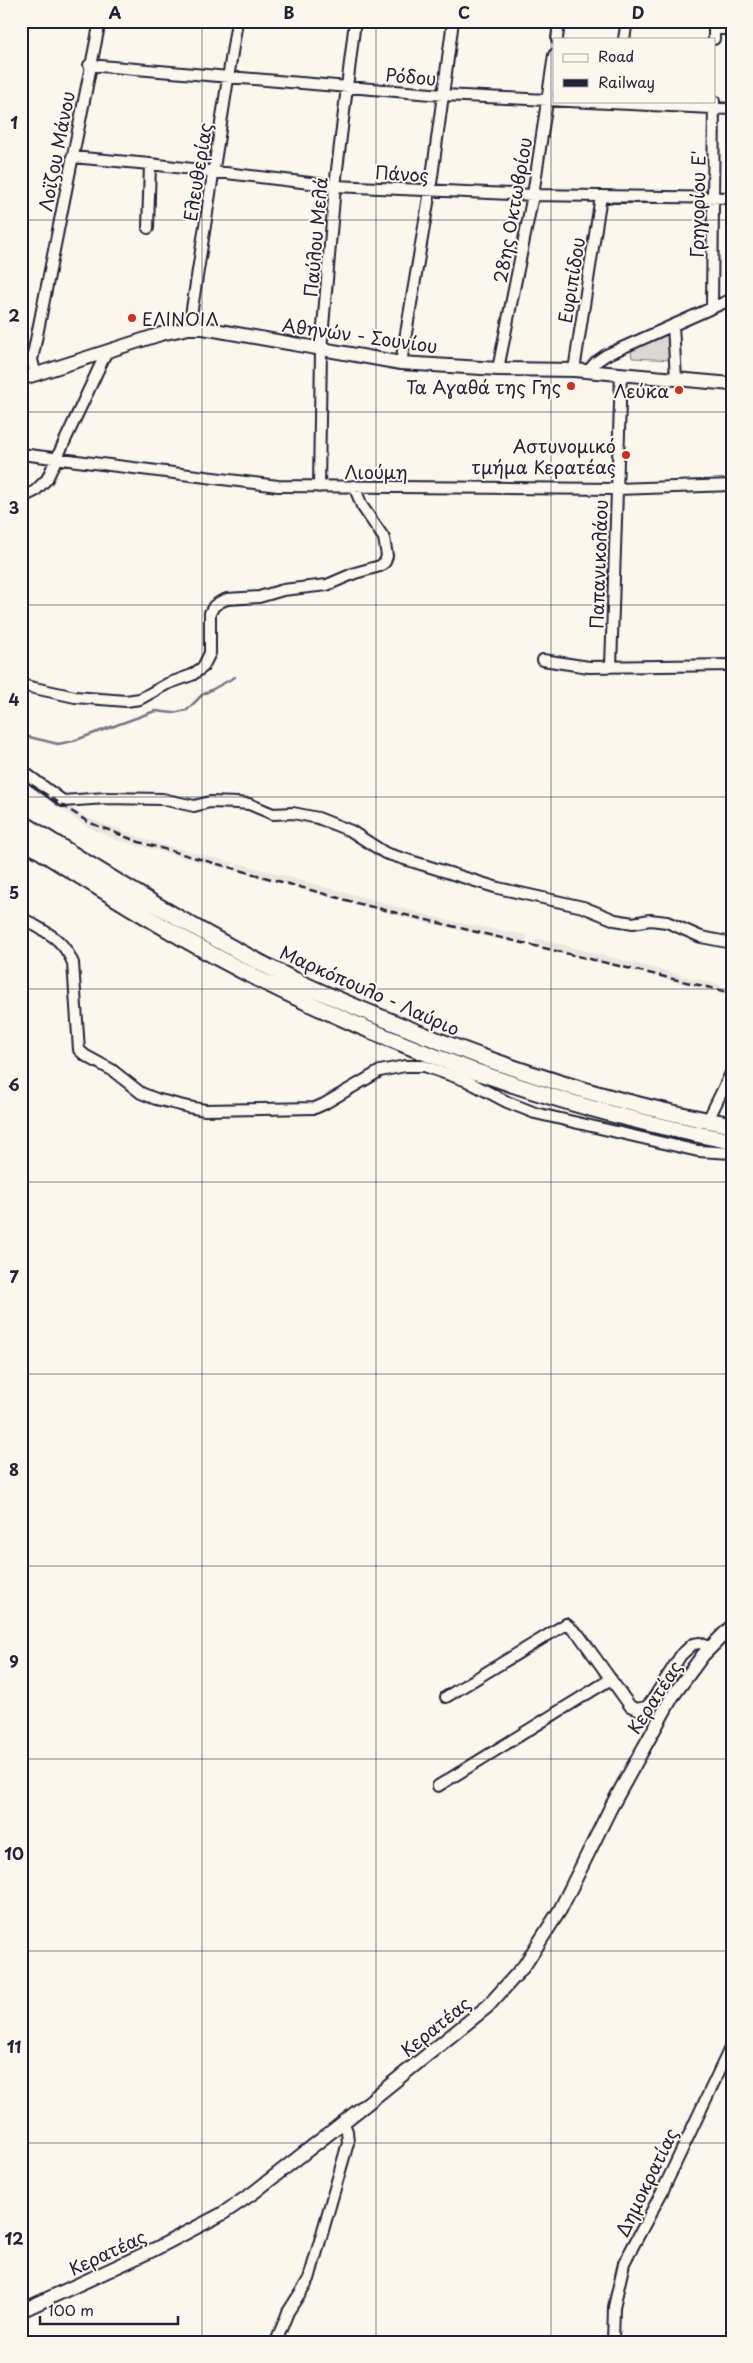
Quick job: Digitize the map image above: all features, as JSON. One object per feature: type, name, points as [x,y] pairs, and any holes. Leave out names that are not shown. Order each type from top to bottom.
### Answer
[{"type":"highway","name":"Μαρκόπουλο - Λαύριο","points":[[21,822],[92,866],[225,943],[289,977],[365,1011],[438,1041],[541,1078],[655,1109],[732,1125]]},
{"type":"highway","name":"Μαρκόπουλο - Λαύριο","points":[[21,838],[155,921],[218,957],[280,990],[360,1026],[433,1056],[539,1093],[651,1124],[732,1141]]},
{"type":"main road","name":"Αθηνών - Σουνίου","points":[[21,379],[161,334],[189,328],[215,328],[321,350],[401,363],[498,369],[574,370],[732,384]]},
{"type":"main road","name":"Κερατέας","points":[[21,2311],[155,2249],[222,2214],[253,2194],[488,2006],[524,1966],[560,1910],[611,1807],[653,1729],[686,1678],[732,1626]]},
{"type":"street","name":"Λοϊζου Μάνου","points":[[36,375],[32,360],[89,65],[100,21]]},
{"type":"street","name":"Ελευθερίας","points":[[189,328],[237,21]]},
{"type":"street","name":"Παύλου Μελά","points":[[319,487],[321,350],[335,186],[355,21]]},
{"type":"street","points":[[401,363],[430,191],[453,21]]},
{"type":"street","points":[[557,38],[559,21]]},
{"type":"street","points":[[624,38],[627,21]]},
{"type":"street","points":[[714,30],[732,29]]},
{"type":"street","name":"28ης Οκτωβρίου","points":[[498,369],[532,195],[553,63]]},
{"type":"street","name":"Ρόδου","points":[[89,65],[443,95],[553,101]]},
{"type":"street","name":"Ρόδου","points":[[582,102],[714,105],[732,109]]},
{"type":"street","name":"Γρηγορίου Ε'","points":[[712,307],[714,105]]},
{"type":"street","name":"Πάνος","points":[[72,157],[150,164],[335,186],[532,195],[732,198]]},
{"type":"street","points":[[148,228],[150,164]]},
{"type":"street","name":"Ευριπίδου","points":[[574,370],[601,196]]},
{"type":"street","points":[[588,371],[606,355],[732,299]]},
{"type":"street","points":[[674,325],[676,378]]},
{"type":"street","points":[[21,498],[42,486],[58,458],[106,353]]},
{"type":"street","name":"Παπανικολάου","points":[[611,666],[622,374]]},
{"type":"street","name":"Λιούμη","points":[[21,454],[278,486],[617,489],[732,485]]},
{"type":"street","points":[[21,685],[75,697],[126,701],[140,699],[167,684],[192,675],[203,667],[210,653],[210,613],[214,606],[220,602],[227,599],[253,598],[283,590],[327,585],[355,573],[380,566],[385,562],[387,556],[384,538],[362,506],[354,486]]},
{"type":"street","points":[[543,660],[589,667],[732,665]]},
{"type":"street","points":[[21,770],[63,801],[106,798],[162,800],[194,806],[210,802],[237,803],[250,804],[273,814],[293,813],[318,818],[351,831],[385,853],[498,888],[583,907],[615,920],[633,924],[650,920],[667,922],[701,937],[732,943]]},
{"type":"street","points":[[21,916],[54,936],[68,952],[73,963],[79,1050],[112,1070],[132,1087],[156,1099],[205,1110],[304,1110],[324,1104],[380,1071],[405,1066],[424,1066],[461,1078],[507,1102],[535,1113],[698,1151],[732,1153]]},
{"type":"street","points":[[708,1120],[732,1071]]},
{"type":"street","points":[[446,1697],[560,1625],[566,1624],[579,1635],[630,1706],[641,1709],[651,1702],[687,1648],[700,1643],[711,1648]]},
{"type":"street","points":[[438,1786],[611,1679]]},
{"type":"street","name":"Δημοκρατίας","points":[[613,2342],[614,2307],[624,2263],[662,2192],[732,2044]]},
{"type":"street","points":[[276,2342],[288,2312],[309,2279],[348,2143],[347,2131],[343,2122]]},
{"type":"shaded area","points":[[672,333],[673,360],[632,358],[631,350]]},
{"type":"shaded area","points":[[21,774],[87,818],[153,842],[234,863],[230,870],[113,839],[86,826],[21,782]]},
{"type":"shaded area","points":[[238,863],[450,921],[527,935],[525,945],[419,921],[234,871]]},
{"type":"shaded area","points":[[536,938],[720,985],[725,994],[535,947]]},
{"type":"waterway","points":[[21,735],[58,744],[73,741],[155,711],[173,713],[187,710],[202,695],[235,677]]},
{"type":"railway","points":[[21,778],[88,822],[139,842],[364,905],[732,993]]},
{"type":"place","name":"ΕΛΙΝΟΙΛ","points":[[132,318]]},
{"type":"place","name":"Τα Αγαθά της Γης","points":[[571,386]]},
{"type":"place","name":"Λεύκα","points":[[679,390]]},
{"type":"place","name":"Αστυνομικό τμήμα Κερατέας","points":[[626,455]]}]
